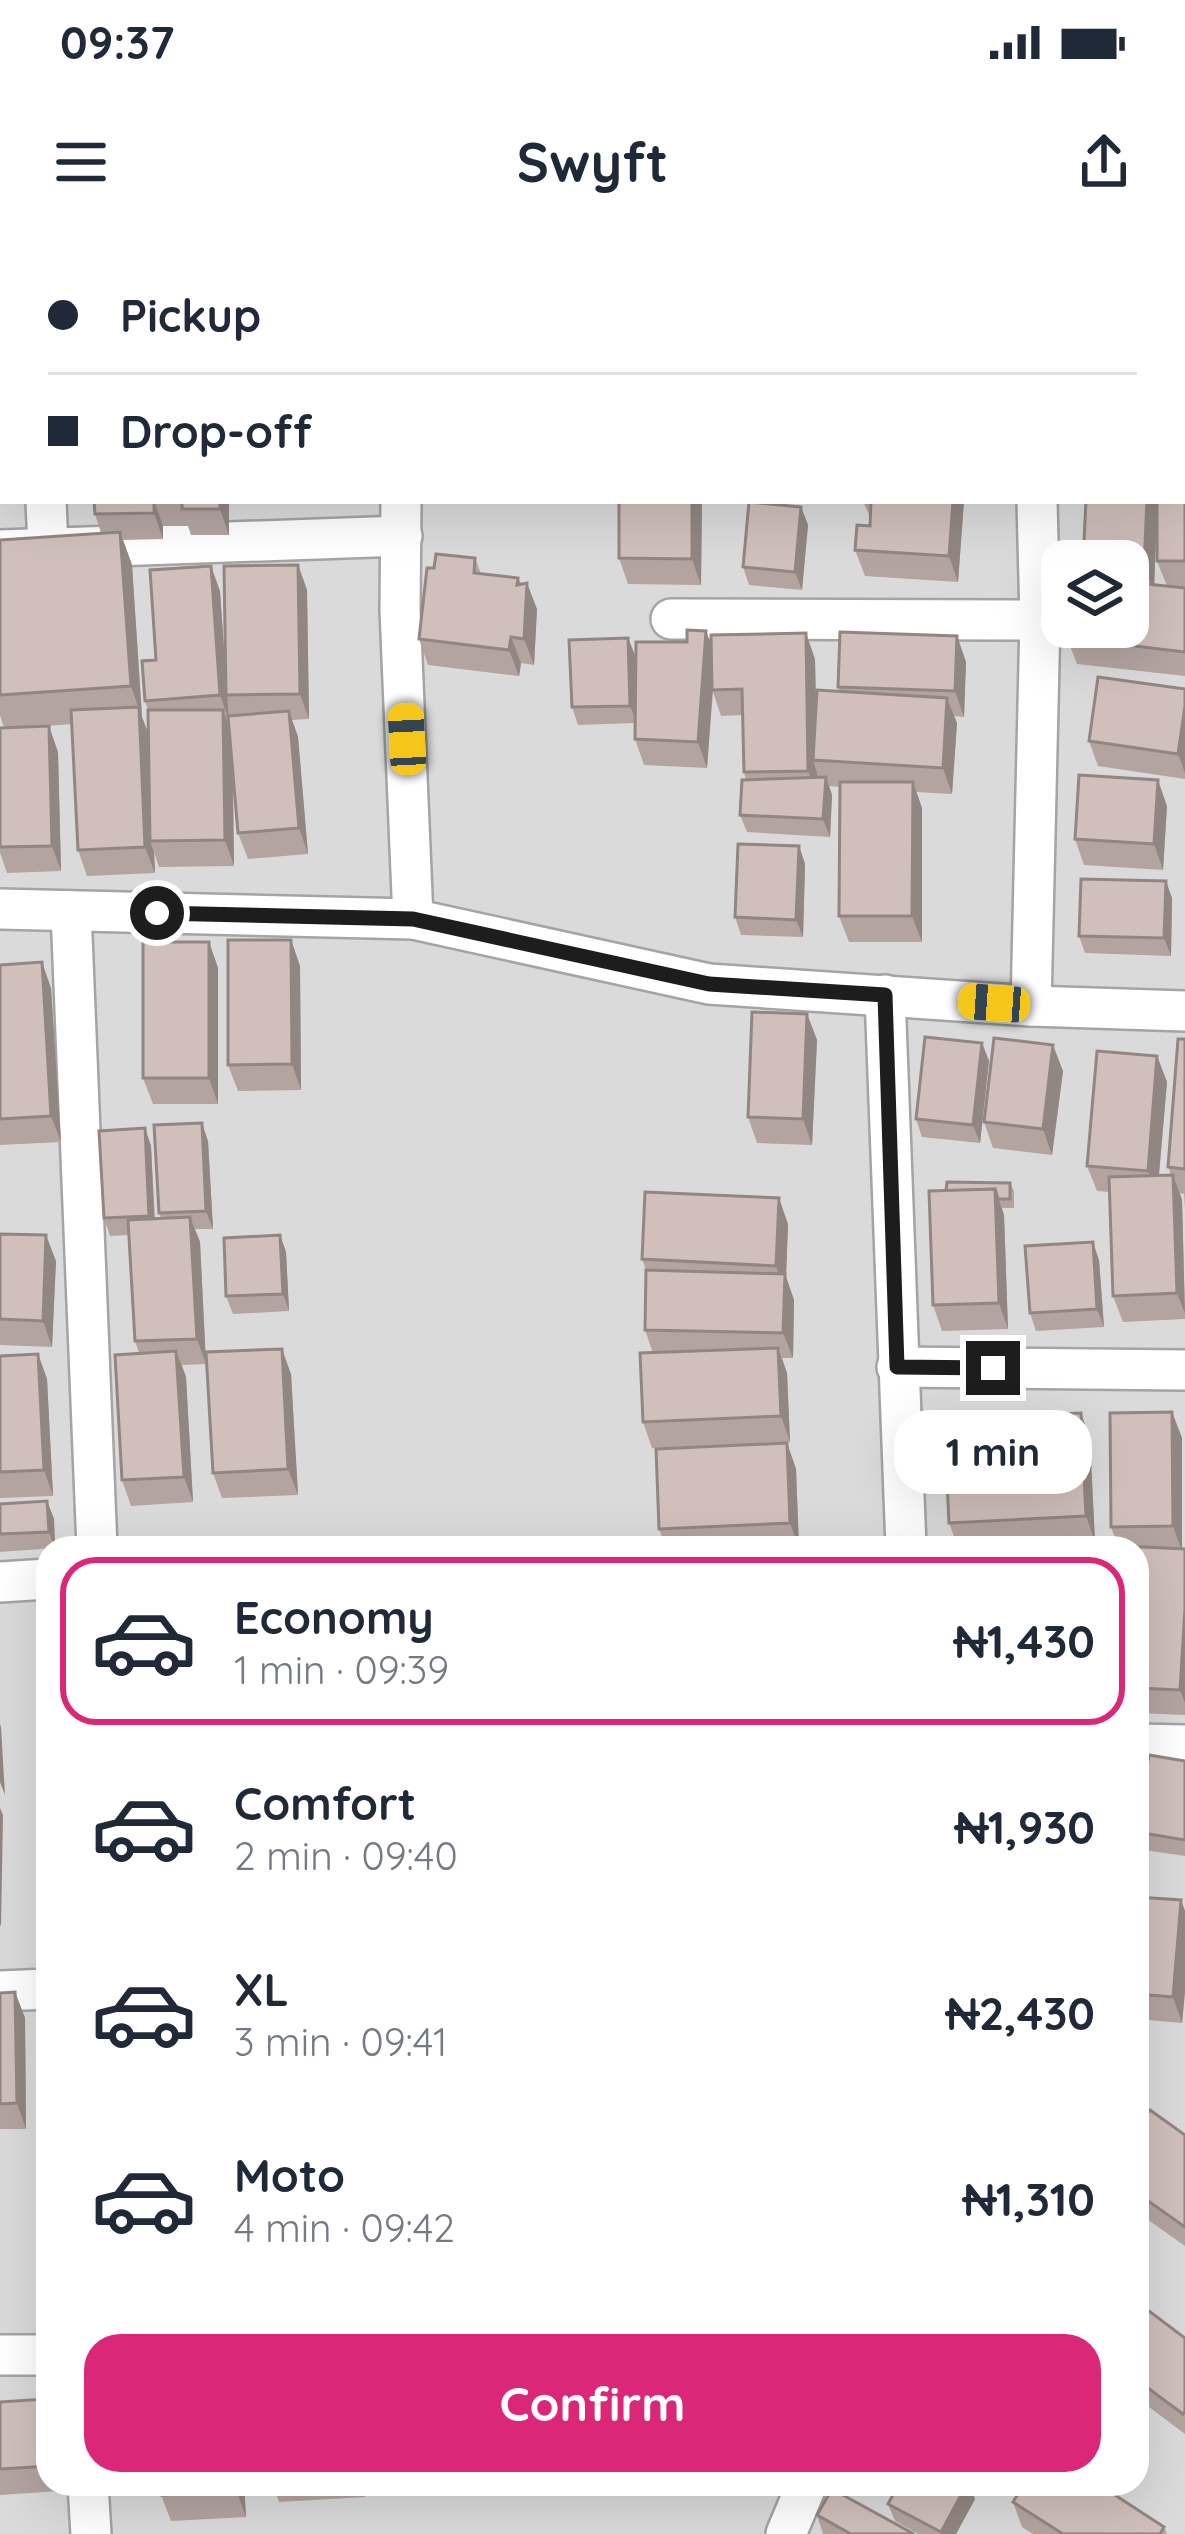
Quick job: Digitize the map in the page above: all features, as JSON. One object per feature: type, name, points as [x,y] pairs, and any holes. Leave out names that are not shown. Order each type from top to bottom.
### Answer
[{"type":"street","points":[[46,504],[48,547]]},
{"type":"street","points":[[1031,1006],[1040,620],[1037,504]]},
{"type":"street","points":[[0,550],[402,519],[400,610],[413,919]]},
{"type":"street","points":[[671,619],[1040,620]]},
{"type":"street","points":[[0,909],[413,919],[709,984],[1031,1006],[1185,1011]]},
{"type":"street","points":[[71,910],[97,1536]]},
{"type":"street","points":[[885,995],[905,1536]]},
{"type":"street","points":[[897,1367],[1185,1370]]},
{"type":"street","points":[[0,1582],[36,1580]]},
{"type":"street","points":[[1149,1744],[1185,1744]]},
{"type":"street","points":[[0,1991],[36,1990]]},
{"type":"street","points":[[0,2355],[36,2355]]},
{"type":"street","points":[[89,2496],[91,2534]]},
{"type":"street","points":[[785,2534],[802,2496]]},
{"type":"shaded area","points":[[0,504],[1185,504],[1185,2534],[0,2534]]},
{"type":"building","points":[[94,504],[154,504],[154,513],[95,514]]},
{"type":"building","points":[[182,504],[220,504],[220,509],[182,509]]},
{"type":"building","points":[[619,504],[692,504],[692,559],[619,558]]},
{"type":"building","points":[[749,504],[801,507],[795,572],[743,567]]},
{"type":"building","points":[[871,504],[953,504],[949,556],[855,550],[857,525],[870,526]]},
{"type":"building","points":[[1086,504],[1147,504],[1145,540],[1084,540]]},
{"type":"building","points":[[1157,504],[1185,504],[1185,561],[1157,561]]},
{"type":"building","points":[[120,532],[131,686],[0,695],[0,540]]},
{"type":"building","points":[[436,554],[475,558],[474,573],[518,578],[517,585],[527,583],[524,639],[511,637],[509,650],[419,639],[427,568],[434,568]]},
{"type":"building","points":[[298,565],[300,694],[226,695],[224,566]]},
{"type":"building","points":[[211,566],[220,695],[145,701],[142,661],[156,660],[150,570]]},
{"type":"building","points":[[1149,584],[1185,588],[1185,652],[1149,648]]},
{"type":"building","points":[[687,630],[706,631],[698,742],[635,739],[636,642],[687,642]]},
{"type":"building","points":[[840,632],[957,636],[955,691],[838,687]]},
{"type":"building","points":[[806,633],[808,771],[744,772],[742,689],[712,690],[711,635]]},
{"type":"building","points":[[628,638],[630,706],[572,707],[569,640]]},
{"type":"building","points":[[1098,677],[1185,689],[1178,754],[1089,741]]},
{"type":"building","points":[[817,690],[947,698],[943,768],[813,760]]},
{"type":"building","points":[[139,707],[145,847],[78,850],[71,710]]},
{"type":"building","points":[[148,710],[223,710],[225,840],[150,841]]},
{"type":"building","points":[[289,711],[299,828],[238,833],[228,716]]},
{"type":"building","points":[[49,726],[52,846],[0,847],[0,728]]},
{"type":"building","points":[[1079,775],[1158,780],[1154,844],[1075,839]]},
{"type":"building","points":[[826,777],[823,819],[740,815],[742,780]]},
{"type":"building","points":[[840,782],[913,782],[912,916],[839,916]]},
{"type":"building","points":[[738,844],[799,846],[796,920],[735,917]]},
{"type":"building","points":[[1081,879],[1166,881],[1164,938],[1079,936]]},
{"type":"building","points":[[228,940],[291,940],[292,1064],[228,1065]]},
{"type":"building","points":[[143,942],[209,942],[209,1078],[143,1078]]},
{"type":"building","points":[[42,962],[51,1116],[0,1119],[0,965]]},
{"type":"building","points":[[752,1012],[807,1014],[803,1119],[748,1117]]},
{"type":"building","points":[[925,1037],[982,1043],[973,1125],[916,1119]]},
{"type":"building","points":[[994,1038],[1053,1045],[1043,1129],[984,1122]]},
{"type":"building","points":[[1178,1039],[1185,1039],[1185,1169],[1168,1167]]},
{"type":"building","points":[[1097,1051],[1157,1056],[1148,1171],[1087,1166]]},
{"type":"building","points":[[202,1123],[206,1211],[159,1213],[154,1125]]},
{"type":"building","points":[[145,1128],[149,1216],[104,1218],[99,1131]]},
{"type":"building","points":[[1173,1175],[1177,1293],[1113,1296],[1109,1177]]},
{"type":"building","points":[[947,1182],[1010,1183],[1010,1199],[998,1199],[995,1189],[946,1191]]},
{"type":"building","points":[[995,1189],[999,1303],[933,1305],[929,1191]]},
{"type":"building","points":[[645,1192],[779,1198],[776,1266],[642,1259]]},
{"type":"building","points":[[190,1217],[197,1339],[135,1341],[128,1220]]},
{"type":"building","points":[[0,1234],[46,1235],[43,1321],[0,1319]]},
{"type":"building","points":[[280,1235],[283,1294],[226,1296],[224,1238]]},
{"type":"building","points":[[1093,1242],[1097,1309],[1030,1313],[1025,1246]]},
{"type":"building","points":[[646,1270],[785,1274],[783,1333],[645,1330]]},
{"type":"building","points":[[778,1348],[781,1416],[643,1422],[640,1353]]},
{"type":"building","points":[[282,1349],[288,1469],[213,1473],[206,1352]]},
{"type":"building","points":[[176,1351],[184,1477],[122,1480],[115,1355]]},
{"type":"building","points":[[38,1354],[44,1470],[0,1472],[0,1356]]},
{"type":"building","points":[[1172,1412],[1173,1526],[1111,1527],[1110,1413]]},
{"type":"building","points":[[1081,1413],[1086,1516],[949,1523],[944,1419]]},
{"type":"building","points":[[787,1443],[790,1523],[659,1529],[656,1449]]},
{"type":"building","points":[[47,1501],[49,1532],[0,1534],[0,1504]]},
{"type":"building","points":[[1149,1547],[1185,1549],[1180,1690],[1149,1689]]},
{"type":"building","points":[[1149,1755],[1185,1761],[1185,1840],[1149,1834]]},
{"type":"building","points":[[1149,1898],[1181,1900],[1173,1997],[1149,1995]]},
{"type":"building","points":[[15,1992],[17,2103],[0,2104],[0,1993]]},
{"type":"building","points":[[1149,2111],[1185,2135],[1185,2227],[1149,2202]]},
{"type":"building","points":[[1149,2311],[1185,2338],[1183,2414],[1149,2389]]},
{"type":"building","points":[[36,2400],[36,2467],[0,2469],[0,2402]]},
{"type":"building","points":[[828,2496],[845,2496],[914,2534],[851,2534],[817,2515]]},
{"type":"building","points":[[892,2496],[960,2496],[941,2532],[888,2504]]},
{"type":"building","points":[[1017,2496],[1116,2496],[1164,2527],[1160,2534],[1063,2534],[1013,2502]]},
{"type":"route","points":[[157,913],[413,919],[709,984],[885,995],[897,1367],[993,1368]]}]
